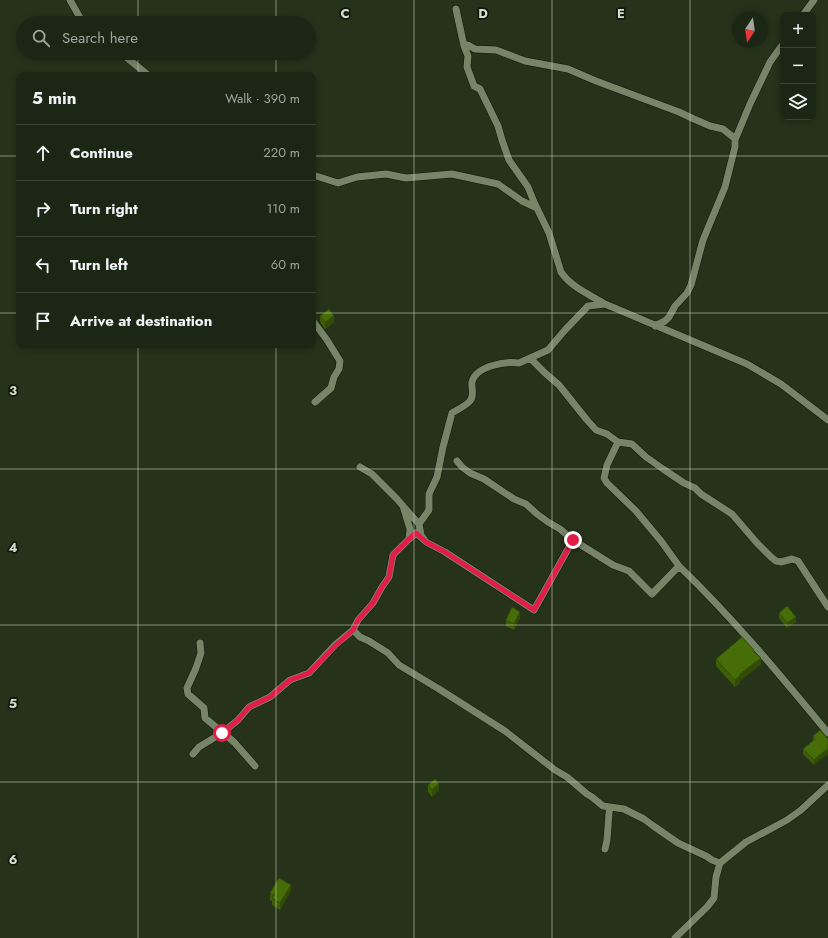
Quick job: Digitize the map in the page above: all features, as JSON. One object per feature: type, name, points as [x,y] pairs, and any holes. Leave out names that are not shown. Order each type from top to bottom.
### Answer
[{"type":"street","points":[[70,0],[79,16]]},
{"type":"street","points":[[74,0],[75,8]]},
{"type":"street","points":[[805,12],[814,0]]},
{"type":"street","points":[[456,9],[464,46],[468,56],[467,67],[474,86],[480,89],[498,126],[509,160],[528,187],[549,233],[561,272],[565,278],[578,288],[605,304],[747,364],[781,384],[828,420]]},
{"type":"street","points":[[464,46],[468,45],[475,49],[496,50],[526,61],[568,69],[679,112],[710,126],[724,129],[736,138]]},
{"type":"street","points":[[655,326],[665,321],[669,317],[675,306],[687,293],[691,284],[702,240],[725,186],[735,147],[735,140],[770,62],[780,48]]},
{"type":"street","points":[[130,60],[144,72]]},
{"type":"street","points":[[316,176],[338,183],[356,177],[386,174],[406,178],[452,174],[498,184],[522,201],[537,209]]},
{"type":"street","points":[[419,524],[429,510],[429,494],[437,477],[452,413],[470,401],[473,396],[472,383],[476,374],[486,367],[514,362],[518,363],[548,350],[564,330],[588,306],[605,304]]},
{"type":"street","points":[[315,402],[331,388],[334,377],[339,369],[340,361],[316,325]]},
{"type":"street","points":[[530,358],[559,385],[596,430],[607,434],[618,442],[632,444],[652,461],[695,488],[701,494],[732,514],[776,561],[781,562],[792,559],[798,561],[828,606]]},
{"type":"street","points":[[618,442],[607,465],[604,478],[607,483],[636,511],[662,542],[679,566],[708,594],[788,684],[828,733]]},
{"type":"street","points":[[457,461],[470,473],[484,479],[514,499],[526,504],[537,514],[560,529],[573,540],[613,564],[629,571],[652,594],[679,566]]},
{"type":"street","points":[[360,467],[372,474],[419,524],[421,535],[426,542]]},
{"type":"street","points":[[402,506],[410,529],[409,539]]},
{"type":"street","points":[[193,754],[199,747],[222,733],[238,720],[249,707],[270,697],[290,680],[309,673],[353,630],[358,620],[373,603],[389,577],[393,555],[416,533],[426,542],[445,552],[534,610],[573,540]]},
{"type":"street","points":[[353,630],[360,637],[369,640],[388,653],[399,665],[505,731],[603,806],[624,809],[644,818],[678,843],[720,863]]},
{"type":"street","points":[[200,643],[201,653],[187,688],[188,694],[204,708],[205,718],[240,748],[255,766]]},
{"type":"street","points":[[675,938],[707,907],[714,898],[716,877],[720,863],[746,842],[787,820],[801,810],[828,785]]},
{"type":"street","points":[[605,849],[610,807]]},
{"type":"building","points":[[329,309],[334,316],[325,322],[320,316]]},
{"type":"building","points":[[787,606],[796,617],[787,623],[779,613]]},
{"type":"building","points":[[512,607],[520,612],[514,624],[506,620]]},
{"type":"building","points":[[742,637],[754,650],[753,651],[761,658],[739,675],[740,676],[735,680],[716,659]]},
{"type":"building","points":[[820,730],[828,739],[828,749],[814,760],[803,749],[815,739],[813,736]]},
{"type":"building","points":[[435,779],[439,784],[432,790],[428,785]]},
{"type":"building","points":[[279,878],[291,885],[280,903],[272,898],[274,895],[270,893]]},
{"type":"route","points":[[222,733],[238,720],[249,707],[270,697],[290,680],[309,673],[353,630],[358,620],[373,603],[389,577],[393,555],[416,533],[426,542],[445,552],[534,610],[573,540]]}]
